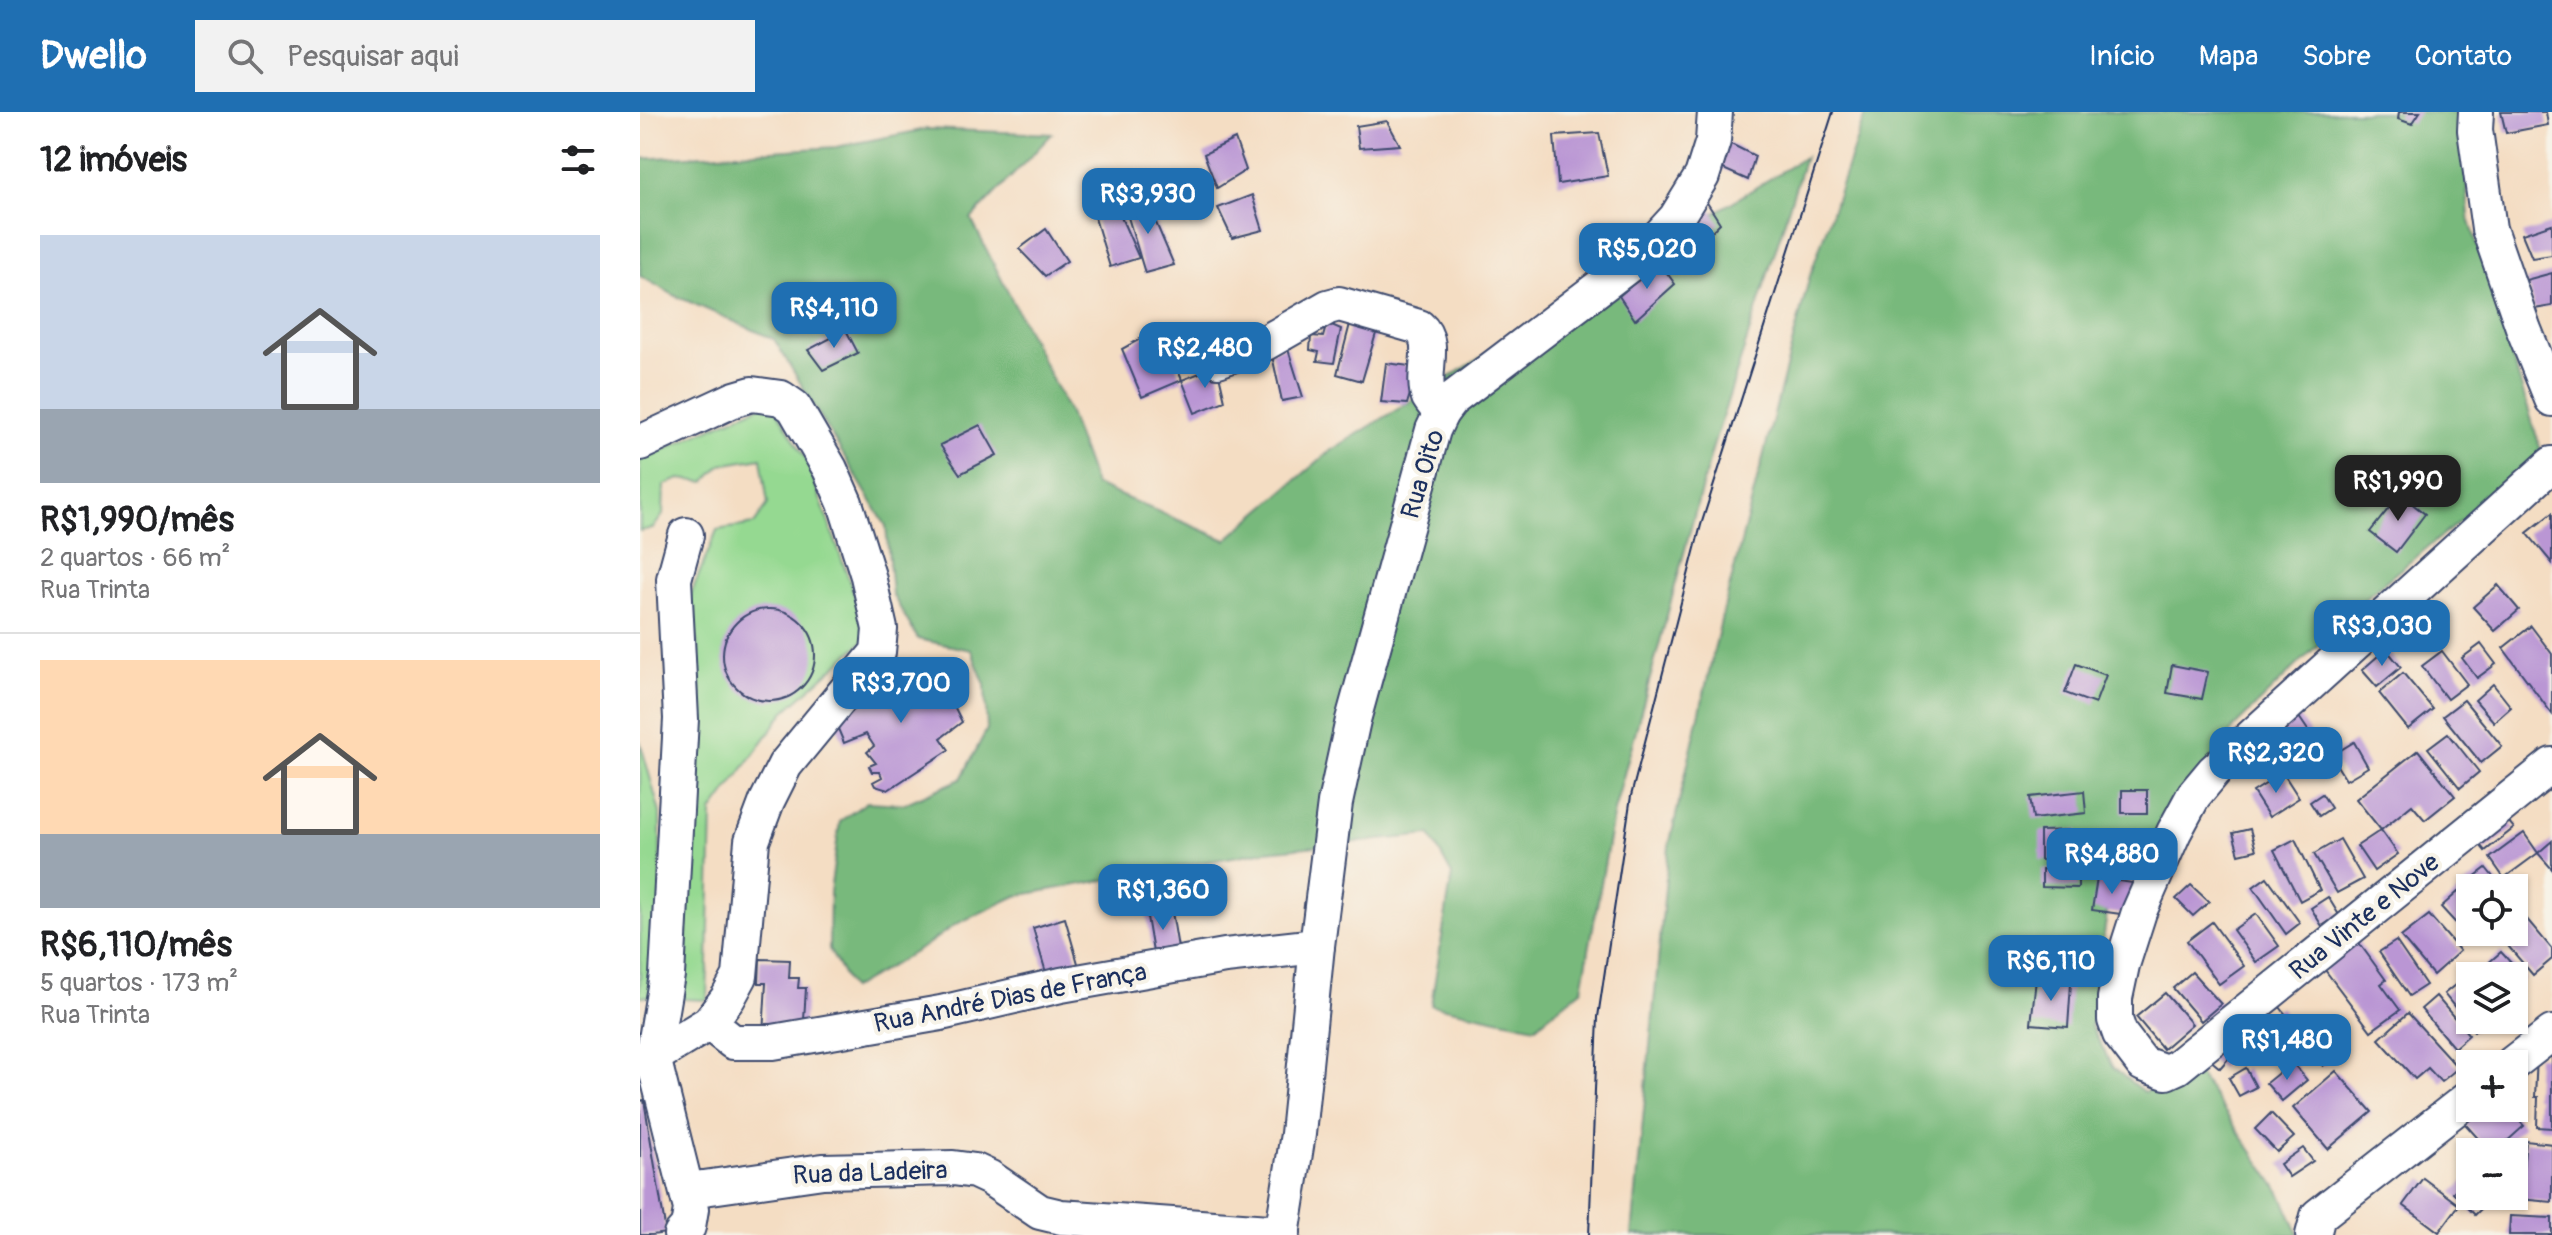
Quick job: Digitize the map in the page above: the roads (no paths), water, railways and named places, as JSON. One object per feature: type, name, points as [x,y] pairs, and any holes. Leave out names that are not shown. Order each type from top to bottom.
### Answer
[{"type":"street","name":"Rua Oito","points":[[1283,1234],[1298,1134],[1335,803],[1353,720],[1433,430],[1451,400],[1642,255],[1676,218],[1702,176],[1713,141],[1715,112]]},
{"type":"street","points":[[2476,112],[2475,130],[2489,229],[2552,399]]},
{"type":"street","points":[[1218,360],[1265,343],[1328,307],[1339,304],[1424,331],[1428,337],[1426,372],[1429,396],[1441,413]]},
{"type":"street","points":[[640,443],[752,394],[781,398],[794,407],[830,469],[845,503],[868,576],[880,629],[878,652],[785,765],[767,801],[752,841],[740,976],[709,1023],[647,1058]]},
{"type":"street","name":"Rua Vinte e Nove","points":[[2552,464],[2214,771],[2194,795],[2139,912],[2122,965],[2115,998],[2115,1020],[2120,1034],[2143,1064],[2166,1072],[2177,1067],[2552,765]]},
{"type":"street","points":[[681,1235],[691,1219],[686,1184],[647,1058],[667,975],[681,719],[674,579],[686,535]]},
{"type":"street","name":"Rua André Dias de França","points":[[709,1023],[733,1042],[773,1042],[941,1013],[1061,985],[1150,969],[1225,956],[1317,946]]},
{"type":"street","points":[[2528,1052],[2552,1033]]},
{"type":"street","points":[[2313,1235],[2318,1216],[2456,1108]]},
{"type":"street","name":"Rua da Ladeira","points":[[686,1184],[694,1189],[823,1171],[953,1168],[975,1171],[1040,1212],[1061,1217],[1283,1234]]},
{"type":"tram line","points":[[1589,1235],[1598,1017],[1631,796],[1701,525],[1833,112]]}]
